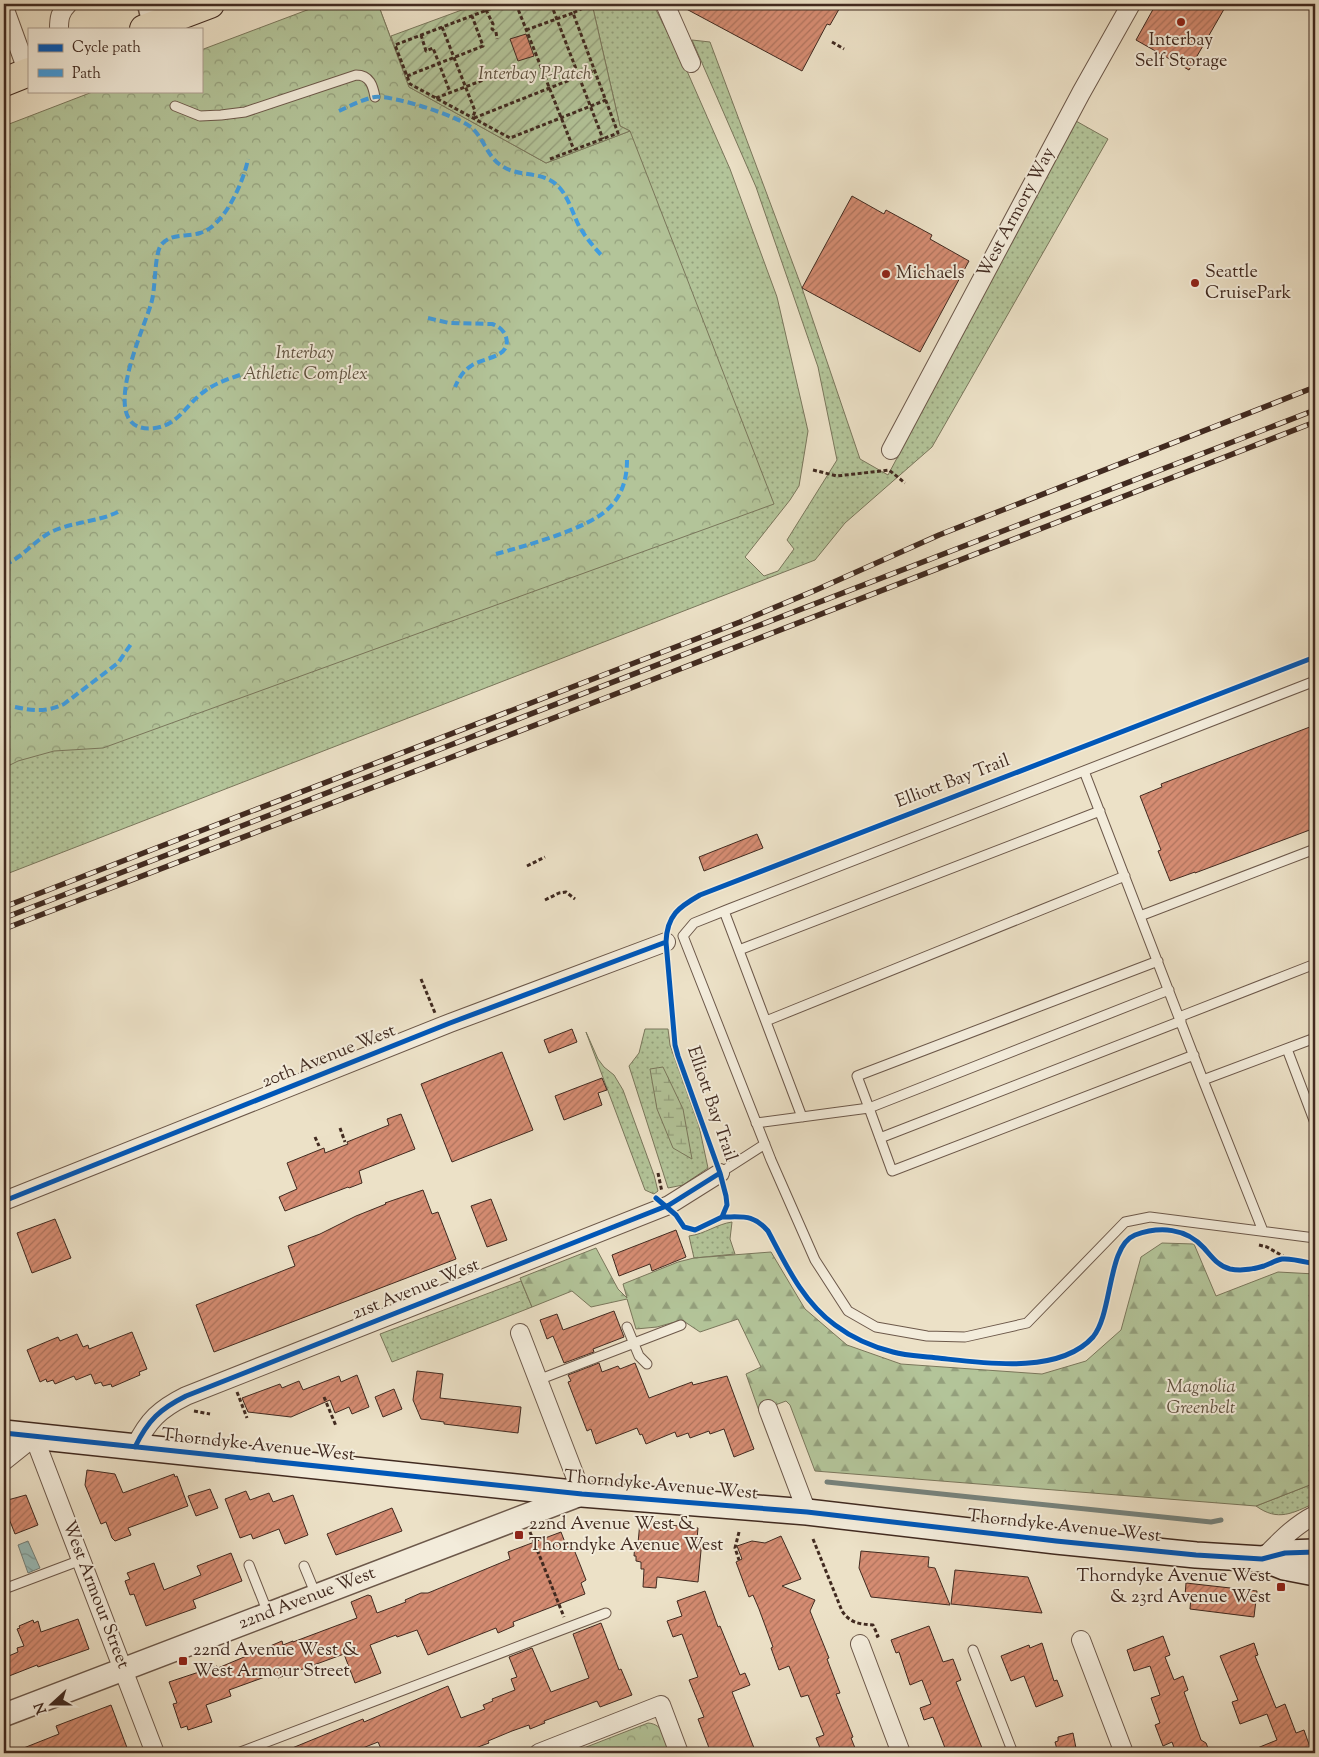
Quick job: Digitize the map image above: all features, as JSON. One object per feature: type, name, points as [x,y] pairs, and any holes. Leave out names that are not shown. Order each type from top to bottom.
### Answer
[{"type":"main road","points":[[149,19],[210,4]]},
{"type":"main road","name":"Thorndyke Avenue West","points":[[4,1433],[582,1494],[807,1512],[1056,1541],[1196,1555],[1262,1559],[1284,1567],[1315,1573]]},
{"type":"main road","name":"Thorndyke Avenue West","points":[[1262,1559],[1285,1553],[1315,1552]]},
{"type":"street","points":[[58,28],[62,9],[68,4]]},
{"type":"street","points":[[665,4],[692,62]]},
{"type":"street","name":"West Armory Way","points":[[891,450],[1085,86],[1131,4]]},
{"type":"street","points":[[4,8],[20,76]]},
{"type":"street","name":"20th Avenue West","points":[[4,1201],[441,1026],[666,942]]},
{"type":"street","name":"21st Avenue West","points":[[135,1447],[150,1422],[166,1407],[186,1396],[661,1202],[720,1173]]},
{"type":"street","points":[[520,1333],[582,1494]]},
{"type":"street","points":[[768,1409],[807,1512]]},
{"type":"street","points":[[4,1461],[34,1436]]},
{"type":"street","name":"West Armour Street","points":[[34,1436],[156,1753]]},
{"type":"street","name":"22nd Avenue West","points":[[4,1715],[582,1494]]},
{"type":"street","points":[[1262,1559],[1294,1528],[1304,1520],[1315,1515]]},
{"type":"street","points":[[1081,1640],[1124,1753]]},
{"type":"street","points":[[860,1644],[901,1753]]},
{"type":"street","points":[[538,1753],[661,1705],[679,1753]]},
{"type":"lane","points":[[175,106],[200,116],[245,112],[356,75],[362,75],[371,82],[375,98]]},
{"type":"lane","points":[[1315,681],[694,923],[683,936],[756,1123],[814,1260],[848,1312],[876,1326],[927,1336],[965,1337],[1027,1323],[1125,1222],[1150,1217],[1315,1238]]},
{"type":"lane","points":[[1084,771],[1263,1231]]},
{"type":"lane","points":[[738,950],[1100,811]]},
{"type":"lane","points":[[1140,916],[1315,849]]},
{"type":"lane","points":[[766,1021],[1125,876]]},
{"type":"lane","points":[[724,911],[802,1117]]},
{"type":"lane","points":[[1158,961],[857,1076],[892,1171],[1194,1055]]},
{"type":"lane","points":[[880,1138],[1315,964]]},
{"type":"lane","points":[[756,1123],[869,1108],[1169,990]]},
{"type":"lane","points":[[1203,1080],[1315,1038]]},
{"type":"lane","points":[[1287,1049],[1315,1123]]},
{"type":"lane","points":[[720,1173],[765,1144]]},
{"type":"lane","points":[[538,1380],[681,1325]]},
{"type":"lane","points":[[627,1327],[639,1356],[647,1364]]},
{"type":"lane","points":[[4,1590],[81,1560]]},
{"type":"lane","points":[[249,1565],[268,1614]]},
{"type":"lane","points":[[304,1566],[316,1595]]},
{"type":"lane","points":[[238,1753],[606,1613]]},
{"type":"lane","points":[[973,1650],[1013,1753]]},
{"type":"path","points":[[483,4],[493,24],[492,28],[496,32],[497,39]]},
{"type":"path","points":[[503,4],[395,45],[410,84],[510,138],[606,100]]},
{"type":"path","points":[[516,4],[574,150]]},
{"type":"path","points":[[551,4],[603,139]]},
{"type":"path","points":[[526,30],[585,7],[584,4]]},
{"type":"path","points":[[550,159],[618,133],[573,12]]},
{"type":"path","points":[[407,76],[483,46],[472,16]]},
{"type":"path","points":[[442,27],[475,111],[473,118]]},
{"type":"path","points":[[420,35],[426,51],[433,48],[450,92]]},
{"type":"path","points":[[832,42],[844,49]]},
{"type":"path","points":[[473,118],[595,70]]},
{"type":"path","points":[[435,98],[494,76]]},
{"type":"path","points":[[813,470],[837,476],[889,469],[905,483]]},
{"type":"path","points":[[527,866],[545,857]]},
{"type":"path","points":[[545,900],[559,893],[566,892],[575,900]]},
{"type":"path","points":[[421,979],[441,1026]]},
{"type":"path","points":[[340,1128],[345,1142]]},
{"type":"path","points":[[315,1137],[319,1146]]},
{"type":"path","points":[[658,1173],[663,1195],[661,1202]]},
{"type":"path","points":[[1276,1262],[1282,1260],[1297,1261]]},
{"type":"path","points":[[239,1397],[247,1418]]},
{"type":"path","points":[[324,1397],[336,1426]]},
{"type":"path","points":[[194,1411],[210,1414]]},
{"type":"path","points":[[530,1532],[568,1628]]},
{"type":"path","points":[[739,1532],[735,1548],[739,1560]]},
{"type":"path","points":[[813,1539],[847,1619],[858,1624],[873,1625],[878,1636],[876,1637]]},
{"type":"green space","name":"Interbay Athletic Complex","points":[[323,4],[378,4],[409,87],[546,163],[630,131],[774,504],[103,748],[54,751],[18,761],[4,768],[4,126],[92,92],[202,92],[202,50]]},
{"type":"green space","name":"Interbay Athletic Complex","points":[[378,4],[409,87],[630,131],[620,126],[592,4],[653,4],[687,71],[730,169],[777,297],[808,431],[799,486],[745,557],[764,576],[778,571],[794,549],[787,540],[837,460],[818,367],[756,187],[692,40],[710,42],[802,288],[860,459],[888,475],[1076,121],[1108,139],[932,447],[845,523],[815,560],[4,875],[4,127],[202,91]]},
{"type":"green space","name":"Interbay P-Patch","points":[[478,4],[592,4],[620,126],[630,131],[546,163],[409,87],[391,36]]},
{"type":"green space","points":[[645,1029],[668,1029],[670,1045],[699,1126],[708,1168],[683,1185],[668,1188],[629,1066],[639,1053]]},
{"type":"green space","points":[[586,1032],[598,1059],[614,1075],[623,1090],[654,1175],[658,1191],[654,1194],[645,1190]]},
{"type":"green space","points":[[663,1067],[683,1109],[692,1159],[673,1148],[657,1109],[650,1069]]},
{"type":"green space","points":[[732,1222],[730,1239],[735,1254],[694,1258],[689,1236]]},
{"type":"green space","name":"Magnolia Greenbelt","points":[[1162,1243],[1194,1244],[1216,1296],[1278,1272],[1315,1274],[1315,1483],[1256,1506],[815,1471],[790,1405],[786,1401],[759,1411],[746,1374],[761,1367],[738,1319],[700,1332],[682,1320],[657,1327],[636,1329],[627,1299],[591,1307],[572,1291],[532,1307],[520,1278],[596,1248],[618,1289],[627,1298],[623,1284],[678,1262],[694,1258],[771,1252],[805,1309],[847,1345],[901,1364],[1042,1374],[1086,1361],[1121,1330],[1141,1257]]},
{"type":"green space","points":[[521,1281],[532,1307],[392,1362],[380,1334]]},
{"type":"green space","points":[[1315,1483],[1315,1503],[1300,1510],[1279,1515],[1271,1514],[1256,1506]]},
{"type":"green space","points":[[648,1723],[658,1726],[666,1738],[671,1753],[571,1753]]},
{"type":"water","points":[[28,1541],[40,1568],[28,1573],[18,1545]]},
{"type":"building","points":[[677,4],[842,4],[830,25],[827,24],[802,71]]},
{"type":"building","name":"Interbay Self Storage","points":[[1156,4],[1227,4],[1189,70],[1136,40]]},
{"type":"building","points":[[526,34],[534,56],[518,61],[510,39]]},
{"type":"building","name":"Michaels","points":[[852,196],[884,214],[886,210],[932,235],[930,239],[969,261],[920,352],[802,288]]},
{"type":"building","points":[[1315,725],[1315,828],[1170,881],[1158,851],[1161,850],[1140,796],[1162,787],[1161,784]]},
{"type":"building","points":[[757,834],[763,848],[704,871],[699,857]]},
{"type":"building","points":[[572,1029],[577,1042],[549,1053],[544,1040]]},
{"type":"building","points":[[502,1052],[533,1130],[452,1162],[421,1084]]},
{"type":"building","points":[[602,1078],[607,1090],[598,1093],[602,1105],[564,1120],[555,1096]]},
{"type":"building","points":[[401,1114],[415,1149],[359,1171],[362,1183],[285,1211],[279,1197],[297,1189],[287,1163],[324,1148],[325,1153],[348,1144],[347,1142],[389,1125],[387,1119]]},
{"type":"building","points":[[423,1190],[432,1214],[438,1212],[456,1259],[214,1352],[196,1305],[295,1266],[288,1246],[320,1234],[385,1203]]},
{"type":"building","points":[[491,1199],[507,1240],[487,1247],[471,1206]]},
{"type":"building","points":[[55,1219],[71,1258],[32,1273],[17,1233]]},
{"type":"building","points":[[676,1230],[686,1257],[652,1271],[650,1264],[619,1276],[612,1255]]},
{"type":"building","points":[[614,1311],[624,1337],[593,1349],[594,1352],[564,1363],[553,1336],[547,1339],[540,1320],[557,1314],[563,1330]]},
{"type":"building","points":[[132,1332],[147,1369],[139,1372],[140,1375],[112,1387],[111,1384],[103,1386],[101,1382],[95,1384],[91,1374],[76,1380],[74,1376],[55,1384],[53,1380],[47,1382],[46,1379],[40,1382],[27,1350],[58,1337],[60,1341],[77,1334],[83,1347],[88,1345],[89,1349]]},
{"type":"building","points":[[599,1363],[602,1372],[618,1366],[620,1369],[635,1363],[649,1398],[692,1382],[693,1385],[727,1376],[754,1449],[734,1457],[724,1429],[710,1434],[709,1431],[690,1438],[688,1433],[677,1437],[675,1432],[646,1444],[637,1428],[596,1444],[591,1429],[587,1431],[568,1382],[571,1381],[568,1375]]},
{"type":"building","points":[[417,1371],[443,1374],[440,1398],[521,1407],[518,1433],[444,1424],[444,1422],[421,1419],[413,1400]]},
{"type":"building","points":[[357,1375],[369,1407],[352,1414],[349,1407],[335,1413],[330,1400],[291,1417],[248,1412],[242,1398],[280,1384],[282,1388],[299,1381],[303,1390],[339,1376],[341,1382]]},
{"type":"building","points":[[394,1389],[402,1409],[383,1417],[375,1397]]},
{"type":"building","points":[[87,1470],[115,1474],[123,1493],[174,1474],[175,1477],[177,1476],[188,1506],[128,1528],[131,1535],[115,1541],[106,1522],[101,1524],[85,1485]]},
{"type":"building","points":[[210,1489],[218,1508],[196,1516],[188,1496]]},
{"type":"building","points":[[246,1491],[250,1500],[269,1493],[273,1502],[293,1495],[308,1535],[285,1544],[279,1529],[253,1539],[251,1534],[240,1538],[225,1499]]},
{"type":"building","points":[[26,1495],[38,1525],[15,1534],[4,1506],[4,1501]]},
{"type":"building","points":[[392,1508],[402,1531],[336,1555],[327,1534]]},
{"type":"building","points":[[640,1522],[698,1528],[697,1539],[702,1540],[698,1582],[657,1577],[656,1588],[643,1587],[644,1569],[641,1569],[641,1562],[636,1561],[636,1556],[634,1556],[635,1543],[638,1543]]},
{"type":"building","points":[[561,1532],[566,1545],[571,1542],[581,1567],[586,1580],[581,1583],[585,1594],[513,1622],[514,1626],[498,1633],[496,1628],[428,1655],[417,1630],[397,1637],[396,1635],[370,1645],[381,1673],[355,1683],[344,1654],[278,1678],[276,1673],[229,1690],[231,1696],[206,1705],[212,1722],[188,1730],[187,1726],[181,1728],[173,1704],[177,1703],[169,1682],[217,1666],[218,1668],[282,1641],[283,1645],[293,1642],[357,1618],[351,1602],[368,1595],[371,1596],[377,1613],[406,1602],[405,1600],[421,1593],[428,1593],[510,1559],[508,1552]]},
{"type":"building","points":[[781,1536],[801,1579],[782,1586],[815,1600],[810,1611],[829,1658],[827,1659],[840,1693],[836,1694],[853,1737],[851,1738],[857,1753],[822,1753],[816,1738],[824,1735],[808,1695],[801,1697],[789,1666],[779,1670],[759,1609],[753,1595],[749,1597],[736,1562],[742,1559],[737,1546],[752,1541],[765,1543]]},
{"type":"building","points":[[861,1551],[929,1557],[928,1567],[935,1568],[950,1605],[871,1597],[859,1568]]},
{"type":"building","points":[[231,1553],[242,1581],[193,1600],[196,1608],[146,1626],[134,1594],[130,1595],[125,1581],[130,1579],[127,1573],[154,1563],[164,1590],[201,1575],[197,1566]]},
{"type":"building","points":[[955,1570],[1028,1577],[1042,1613],[951,1604]]},
{"type":"building","points":[[1186,1583],[1257,1591],[1254,1617],[1190,1609],[1191,1597],[1185,1596]]},
{"type":"building","points":[[705,1591],[718,1627],[720,1626],[740,1675],[745,1673],[750,1685],[732,1692],[756,1753],[711,1753],[698,1719],[704,1717],[689,1680],[698,1677],[682,1634],[673,1637],[667,1621],[682,1616],[677,1601]]},
{"type":"building","points":[[78,1619],[89,1649],[38,1667],[37,1665],[4,1678],[4,1658],[18,1652],[17,1648],[24,1646],[17,1629],[20,1628],[19,1626],[33,1620],[34,1623],[38,1621],[41,1632]]},
{"type":"building","points":[[601,1623],[619,1670],[621,1669],[632,1695],[600,1707],[597,1701],[544,1721],[545,1723],[530,1729],[529,1725],[512,1731],[488,1741],[489,1743],[462,1753],[383,1753],[378,1742],[350,1753],[280,1753],[363,1719],[364,1722],[448,1686],[461,1718],[485,1709],[483,1705],[493,1701],[492,1699],[515,1690],[511,1679],[517,1677],[509,1657],[532,1648],[551,1692],[589,1678],[573,1634]]},
{"type":"building","points":[[929,1626],[943,1662],[953,1659],[961,1680],[956,1682],[984,1753],[947,1753],[933,1717],[924,1720],[920,1708],[931,1704],[922,1680],[910,1685],[899,1652],[896,1653],[891,1640]]},
{"type":"building","points":[[1163,1636],[1170,1655],[1165,1657],[1174,1680],[1183,1676],[1188,1690],[1184,1692],[1201,1740],[1206,1743],[1210,1753],[1176,1753],[1172,1742],[1163,1746],[1155,1725],[1160,1723],[1151,1698],[1160,1695],[1150,1666],[1134,1671],[1127,1650]]},
{"type":"building","points":[[1042,1643],[1054,1681],[1057,1680],[1063,1696],[1036,1707],[1024,1676],[1011,1681],[1001,1656],[1029,1645],[1030,1648]]},
{"type":"building","points":[[1254,1643],[1258,1655],[1255,1656],[1276,1708],[1285,1704],[1296,1733],[1304,1730],[1312,1753],[1245,1753],[1277,1740],[1267,1714],[1240,1724],[1232,1702],[1238,1700],[1220,1656]]},
{"type":"building","points":[[111,1705],[129,1753],[11,1753],[59,1734],[56,1726]]},
{"type":"building","points":[[1073,1733],[1077,1753],[1058,1753],[1055,1742],[1058,1741],[1058,1737]]},
{"type":"waterway","points":[[827,1482],[1211,1522],[1221,1520]]},
{"type":"railway","points":[[4,907],[740,622],[939,535],[1315,387]]},
{"type":"railway","points":[[4,918],[1315,410]]},
{"type":"railway","points":[[4,929],[1315,422]]},
{"type":"marked path","points":[[339,111],[366,99],[384,97],[425,107],[465,123],[476,132],[497,163],[509,170],[546,178],[559,187],[580,228],[603,257]]},
{"type":"marked path","points":[[240,375],[209,388],[177,418],[163,426],[155,428],[137,426],[127,416],[125,399],[127,378],[151,304],[157,256],[161,245],[174,237],[200,233],[209,229],[217,222],[232,202],[248,159]]},
{"type":"marked path","points":[[428,318],[449,323],[492,324],[500,329],[506,337],[507,344],[501,353],[468,368],[461,375],[455,387]]},
{"type":"marked path","points":[[496,554],[571,530],[608,509],[620,493],[625,480],[627,460]]},
{"type":"marked path","points":[[4,565],[17,558],[51,532],[118,512]]},
{"type":"marked path","points":[[15,707],[40,710],[64,704],[118,663],[131,644]]},
{"type":"cycle path","name":"Elliott Bay Trail","points":[[1315,657],[700,895],[680,908],[672,918],[666,942],[675,1045],[720,1173],[727,1205],[722,1217],[753,1219],[763,1226],[768,1231],[804,1294],[824,1316],[855,1337],[898,1353],[976,1362],[1020,1364],[1041,1362],[1061,1357],[1078,1349],[1093,1337],[1104,1312],[1119,1252],[1126,1242],[1135,1235],[1154,1230],[1172,1231],[1189,1236],[1197,1241],[1219,1263],[1230,1269],[1256,1268],[1282,1259],[1315,1264]]},
{"type":"cycle path","points":[[4,1201],[450,1023],[666,942]]},
{"type":"cycle path","name":"Elliott Bay Trail","points":[[135,1447],[150,1422],[162,1411],[186,1396],[669,1205],[720,1173]]},
{"type":"cycle path","points":[[656,1198],[676,1215],[684,1227],[695,1230],[722,1217]]},
{"type":"cycle path","points":[[4,1433],[582,1494],[807,1512],[1196,1555],[1262,1559],[1285,1553],[1315,1552]]},
{"type":"place","name":"Interbay Self Storage","points":[[1181,22]]},
{"type":"place","name":"Michaels","points":[[886,274]]},
{"type":"place","name":"Seattle CruisePark","points":[[1195,283]]},
{"type":"place","name":"22nd Avenue West & Thorndyke Avenue West","points":[[519,1535]]},
{"type":"place","name":"Thorndyke Avenue West & 23rd Avenue West","points":[[1281,1587]]},
{"type":"place","name":"22nd Avenue West & West Armour Street","points":[[183,1661]]}]
